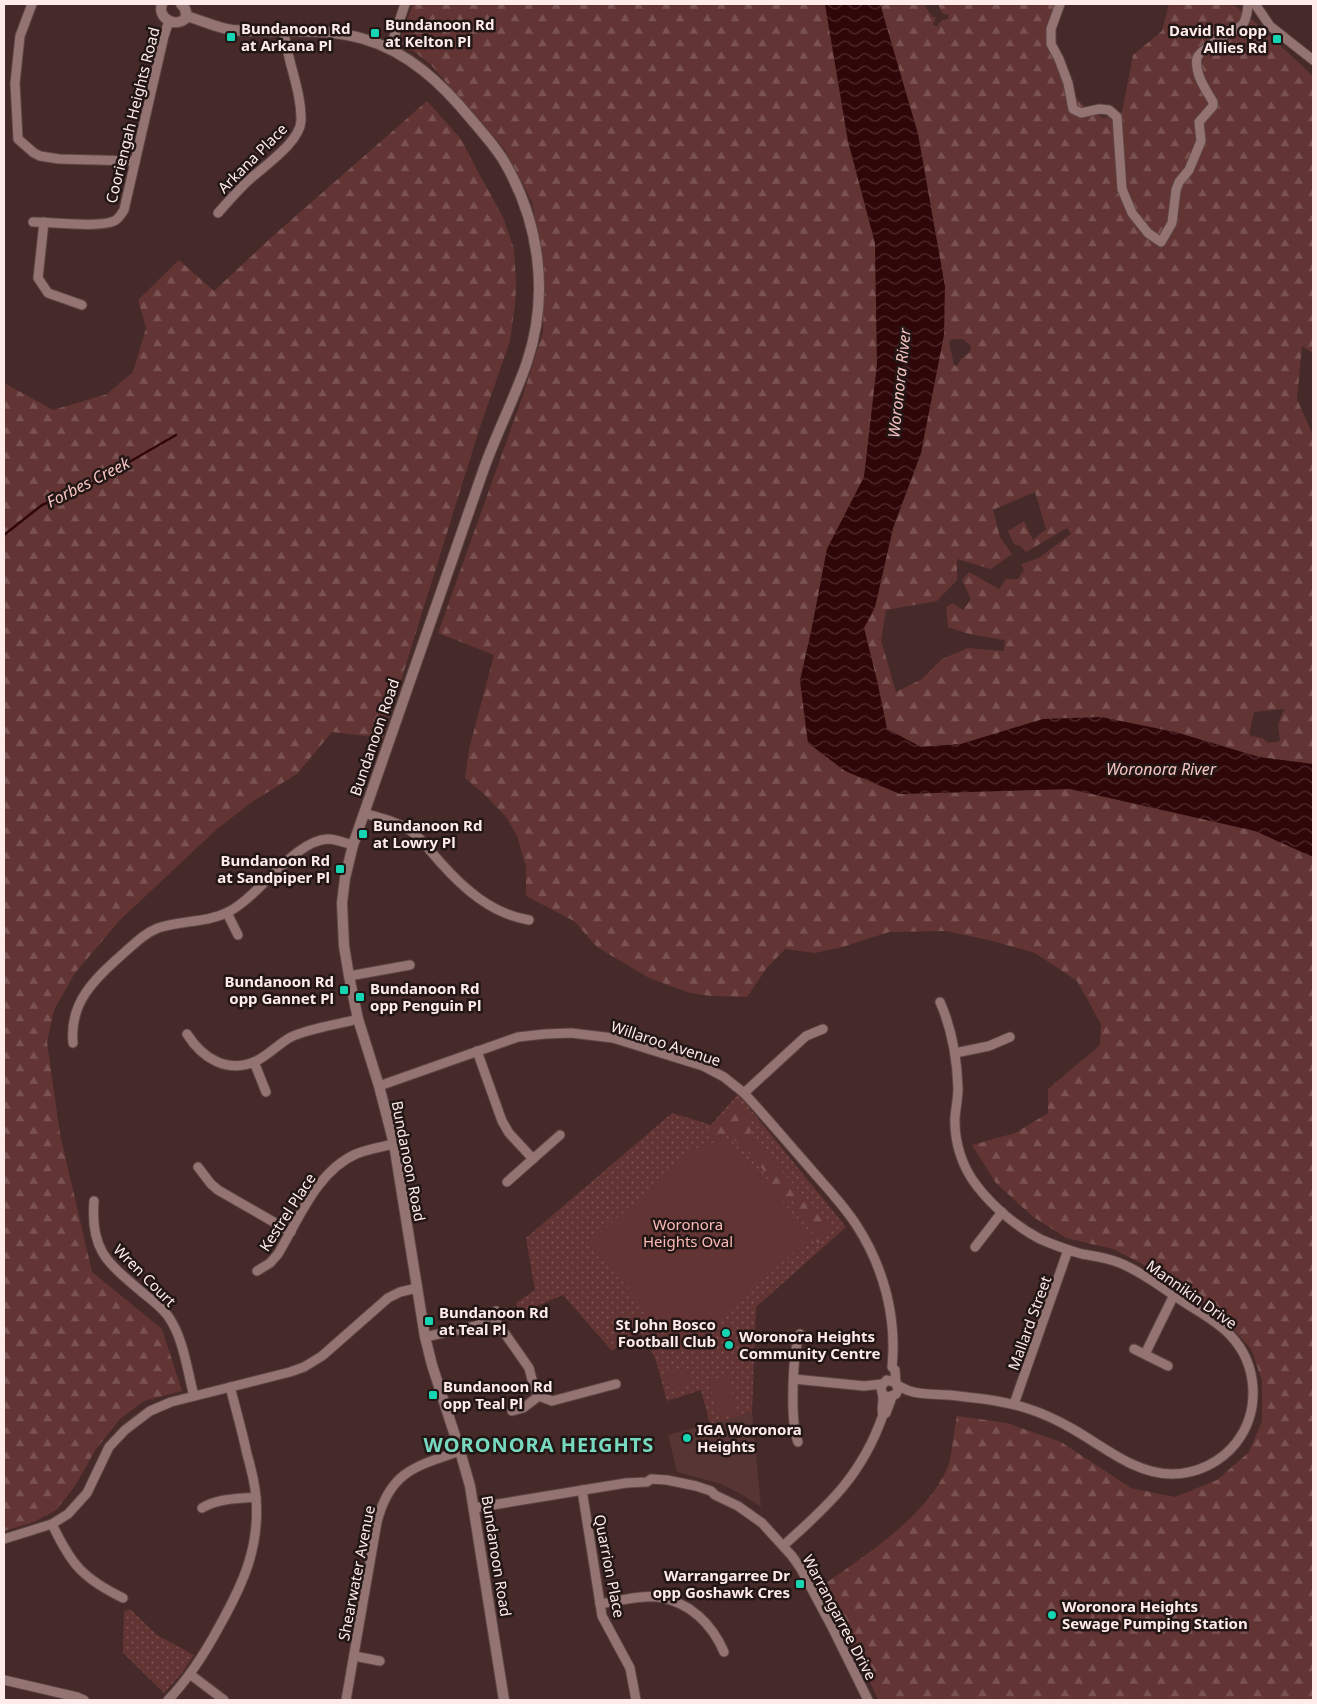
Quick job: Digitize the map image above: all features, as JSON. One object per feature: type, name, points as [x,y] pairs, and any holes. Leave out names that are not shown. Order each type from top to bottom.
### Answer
[{"type":"street","points":[[32,4],[20,36],[15,83],[18,139],[40,156],[59,159],[135,162]]},
{"type":"street","points":[[162,4],[161,14],[169,20],[179,23],[186,16],[185,8],[181,4]]},
{"type":"street","points":[[390,49],[405,4]]},
{"type":"street","points":[[1060,4],[1051,29],[1051,44],[1068,83],[1073,109],[1080,113],[1099,109],[1109,110],[1117,117],[1122,189],[1132,213],[1148,233],[1161,242],[1172,223],[1176,190],[1189,170],[1201,141],[1199,122],[1213,106],[1198,71],[1197,58],[1200,51],[1212,45],[1227,33],[1239,28],[1246,18],[1250,4]]},
{"type":"street","points":[[1250,4],[1270,26],[1313,60]]},
{"type":"street","name":"Bundanoon Road","points":[[186,16],[231,30],[341,33],[366,39],[390,49],[420,68],[444,88],[500,156],[517,188],[529,219],[536,247],[539,267],[539,296],[536,325],[527,362],[496,435],[353,845],[344,878],[342,903],[343,930],[349,976],[358,1019],[379,1086],[394,1144],[425,1337],[442,1399],[460,1451],[474,1508],[504,1700]]},
{"type":"street","name":"Cooriengah Heights Road","points":[[33,222],[101,224],[116,220],[124,210],[169,20]]},
{"type":"street","name":"Arkana Place","points":[[218,213],[248,181],[290,143],[300,129],[300,106],[285,43],[284,31]]},
{"type":"street","points":[[44,222],[38,278],[48,293],[82,305]]},
{"type":"street","points":[[364,813],[405,827],[420,839],[469,892],[507,914],[529,920]]},
{"type":"street","points":[[73,1043],[72,1032],[75,1016],[89,988],[106,970],[149,932],[162,926],[228,913],[296,854],[313,842],[327,839],[353,845]]},
{"type":"street","points":[[228,913],[238,935]]},
{"type":"street","points":[[349,976],[410,965]]},
{"type":"street","name":"Mannikin Drive","points":[[794,1379],[867,1385],[907,1394],[910,1392],[982,1398],[1014,1404],[1058,1421],[1136,1466],[1164,1474],[1184,1473],[1208,1466],[1218,1460],[1235,1444],[1249,1418],[1253,1390],[1250,1367],[1245,1354],[1222,1327],[1121,1263],[1068,1250],[1030,1233],[1002,1212],[976,1185],[963,1164],[959,1152],[955,1126],[958,1090],[955,1053],[950,1028],[940,1002]]},
{"type":"street","points":[[187,1034],[195,1046],[206,1056],[216,1062],[234,1065],[254,1062],[302,1033],[358,1019]]},
{"type":"street","points":[[744,1093],[806,1036],[823,1029]]},
{"type":"street","name":"Willaroo Avenue","points":[[379,1086],[518,1037],[565,1033],[600,1036],[622,1041],[703,1066],[724,1077],[744,1093],[831,1193],[863,1235],[881,1274],[893,1329],[892,1367],[895,1370],[881,1412],[883,1415],[873,1441],[851,1478],[832,1502],[784,1545]]},
{"type":"street","points":[[955,1053],[989,1046],[1010,1037]]},
{"type":"street","points":[[477,1051],[505,1127],[533,1159]]},
{"type":"street","points":[[254,1062],[266,1092]]},
{"type":"street","points":[[507,1182],[560,1135]]},
{"type":"street","name":"Kestrel Place","points":[[257,1271],[270,1263],[278,1254],[316,1189],[334,1167],[357,1154],[394,1144]]},
{"type":"street","points":[[198,1167],[218,1190],[291,1232]]},
{"type":"street","name":"Wren Court","points":[[94,1201],[92,1220],[98,1243],[103,1253],[117,1271],[162,1308],[169,1317],[179,1336],[194,1396]]},
{"type":"street","points":[[975,1246],[1002,1212]]},
{"type":"street","name":"Mallard Street","points":[[1014,1404],[1068,1250]]},
{"type":"street","points":[[4,1539],[52,1524],[68,1514],[81,1501],[92,1484],[109,1448],[125,1430],[142,1416],[158,1407],[290,1372],[310,1364],[322,1356],[382,1302],[394,1295],[417,1288]]},
{"type":"street","points":[[1144,1354],[1174,1295]]},
{"type":"street","points":[[425,1337],[468,1328],[484,1322],[494,1313],[529,1368],[539,1396],[552,1401],[616,1384]]},
{"type":"street","points":[[798,1442],[793,1425],[796,1348],[800,1334]]},
{"type":"street","points":[[1134,1349],[1168,1366]]},
{"type":"street","points":[[168,1700],[191,1675],[209,1646],[244,1580],[253,1550],[257,1517],[255,1485],[230,1387]]},
{"type":"street","points":[[512,1411],[523,1408],[539,1396]]},
{"type":"street","name":"Shearwater Avenue","points":[[346,1700],[378,1522],[386,1496],[394,1484],[412,1469],[460,1451]]},
{"type":"street","name":"Warrangarree Drive","points":[[474,1508],[626,1483],[647,1482],[677,1486],[715,1495],[748,1513],[784,1545],[810,1585],[868,1700]]},
{"type":"street","name":"Quarrion Place","points":[[582,1490],[600,1604],[605,1624],[620,1647],[630,1668],[636,1700]]},
{"type":"street","points":[[202,1508],[210,1503],[256,1497]]},
{"type":"street","points":[[52,1524],[64,1550],[80,1569],[96,1583],[123,1598]]},
{"type":"street","points":[[600,1604],[646,1597],[659,1597],[675,1602],[690,1609],[705,1621],[716,1635],[724,1652]]},
{"type":"street","name":"Shearwater Avenue","points":[[354,1656],[380,1661]]},
{"type":"street","points":[[191,1675],[224,1700]]},
{"type":"street","points":[[4,1680],[84,1700]]},
{"type":"shaded area","points":[[752,1412],[761,1507],[721,1484],[677,1472],[668,1435]]},
{"type":"green space","points":[[413,4],[825,4],[848,141],[875,243],[877,365],[864,477],[827,549],[800,681],[900,794],[1070,789],[1255,831],[1313,857],[1313,1700],[878,1699],[823,1585],[893,1534],[925,1503],[947,1469],[957,1416],[1007,1423],[1061,1442],[1131,1488],[1175,1497],[1217,1480],[1249,1452],[1262,1421],[1262,1380],[1251,1349],[1220,1315],[1152,1269],[1113,1249],[1066,1238],[1032,1216],[996,1183],[972,1145],[1015,1133],[1048,1113],[1048,1089],[1100,1045],[1101,1024],[1077,981],[1035,953],[946,931],[889,932],[843,947],[815,953],[785,949],[766,969],[747,997],[711,996],[690,993],[649,978],[597,947],[574,921],[526,896],[526,867],[517,836],[506,817],[484,794],[465,778],[469,749],[494,655],[438,633],[523,395],[543,332],[544,265],[532,202],[505,150],[431,65],[415,52],[403,47],[400,40]]},
{"type":"green space","points":[[880,4],[924,4],[932,17],[936,17],[933,25],[937,26],[942,20],[948,19],[949,15],[942,13],[938,4],[1065,4],[1047,30],[1053,56],[1079,102],[1103,118],[1122,112],[1133,55],[1162,31],[1169,4],[1233,4],[1313,76],[1313,353],[1302,346],[1297,399],[1313,435],[1313,764],[1259,757],[1175,732],[1043,719],[961,744],[921,747],[887,729],[864,628],[875,607],[893,528],[921,453],[945,287],[918,134]],"holes":[[[952,339],[963,339],[971,346],[970,352],[961,359],[957,366],[954,365],[949,342]],[[1035,492],[1046,529],[1033,540],[1024,521],[1008,531],[1014,544],[1020,546],[1026,552],[1067,528],[1071,534],[1039,558],[1021,564],[1024,570],[1018,579],[1006,579],[999,589],[969,572],[962,580],[971,599],[963,610],[953,603],[946,607],[948,627],[969,634],[1005,640],[1004,651],[968,648],[942,659],[922,679],[896,692],[881,640],[886,610],[937,601],[957,580],[957,559],[991,569],[1012,554],[1000,537],[993,510]],[[1284,709],[1278,725],[1280,741],[1268,743],[1262,738],[1249,735],[1254,712]]]},
{"type":"green space","points":[[427,101],[461,139],[503,217],[514,249],[516,283],[510,341],[480,427],[383,738],[332,732],[297,774],[252,802],[216,830],[120,920],[75,973],[54,1010],[47,1042],[60,1134],[92,1272],[162,1329],[182,1391],[144,1401],[120,1419],[96,1449],[75,1486],[56,1510],[34,1522],[4,1531],[4,383],[53,410],[107,394],[133,372],[146,328],[138,300],[179,260],[214,291],[274,235]]},
{"type":"green space","name":"Woronora Heights Oval","points":[[738,1094],[846,1227],[756,1307],[752,1412],[710,1424],[701,1390],[667,1401],[653,1354],[645,1338],[639,1332],[612,1351],[563,1295],[520,1313],[516,1303],[535,1290],[526,1238],[672,1113],[711,1125]]},
{"type":"green space","points":[[737,1098],[752,1117],[750,1139],[753,1140],[829,1223],[823,1240],[817,1243],[815,1235],[794,1212],[796,1205],[793,1201],[781,1198],[756,1159],[734,1140],[731,1134],[717,1140],[709,1131]]},
{"type":"green space","points":[[727,1138],[812,1236],[683,1350],[589,1244],[692,1150]]},
{"type":"green space","points":[[686,1367],[692,1384],[670,1391],[665,1374]]},
{"type":"green space","points":[[728,1376],[738,1413],[719,1418],[709,1380]]},
{"type":"green space","points":[[130,1609],[157,1635],[194,1655],[182,1673],[164,1693],[123,1653],[124,1611]]},
{"type":"water","name":"Woronora River","points":[[825,4],[880,4],[918,134],[945,287],[944,335],[921,453],[893,528],[875,607],[864,628],[887,729],[921,747],[961,744],[1043,719],[1101,717],[1175,732],[1259,757],[1313,764],[1313,857],[1255,831],[1070,789],[900,794],[845,771],[808,743],[800,681],[827,549],[864,477],[877,365],[875,243],[848,141]]},
{"type":"waterway","name":"Forbes Creek","points":[[4,535],[42,505],[91,484],[176,435]]},
{"type":"place","name":"Bundanoon Rd at Kelton Pl","points":[[375,33]]},
{"type":"place","name":"Bundanoon Rd at Arkana Pl","points":[[231,37]]},
{"type":"place","name":"David Rd opp Allies Rd","points":[[1277,39]]},
{"type":"place","name":"Bundanoon Rd at Lowry Pl","points":[[363,834]]},
{"type":"place","name":"Bundanoon Rd at Sandpiper Pl","points":[[340,869]]},
{"type":"place","name":"Bundanoon Rd opp Gannet Pl","points":[[344,990]]},
{"type":"place","name":"Bundanoon Rd opp Penguin Pl","points":[[360,997]]},
{"type":"place","name":"Bundanoon Rd at Teal Pl","points":[[429,1321]]},
{"type":"place","name":"St John Bosco Football Club","points":[[726,1333]]},
{"type":"place","name":"Woronora Heights Community Centre","points":[[729,1345]]},
{"type":"place","name":"Bundanoon Rd opp Teal Pl","points":[[433,1395]]},
{"type":"place","name":"IGA Woronora Heights","points":[[687,1438]]},
{"type":"place","name":"Warrangarree Dr opp Goshawk Cres","points":[[800,1584]]},
{"type":"place","name":"Woronora Heights Sewage Pumping Station","points":[[1052,1615]]},
{"type":"district","name":"WORONORA HEIGHTS","points":[[539,1444]]}]
